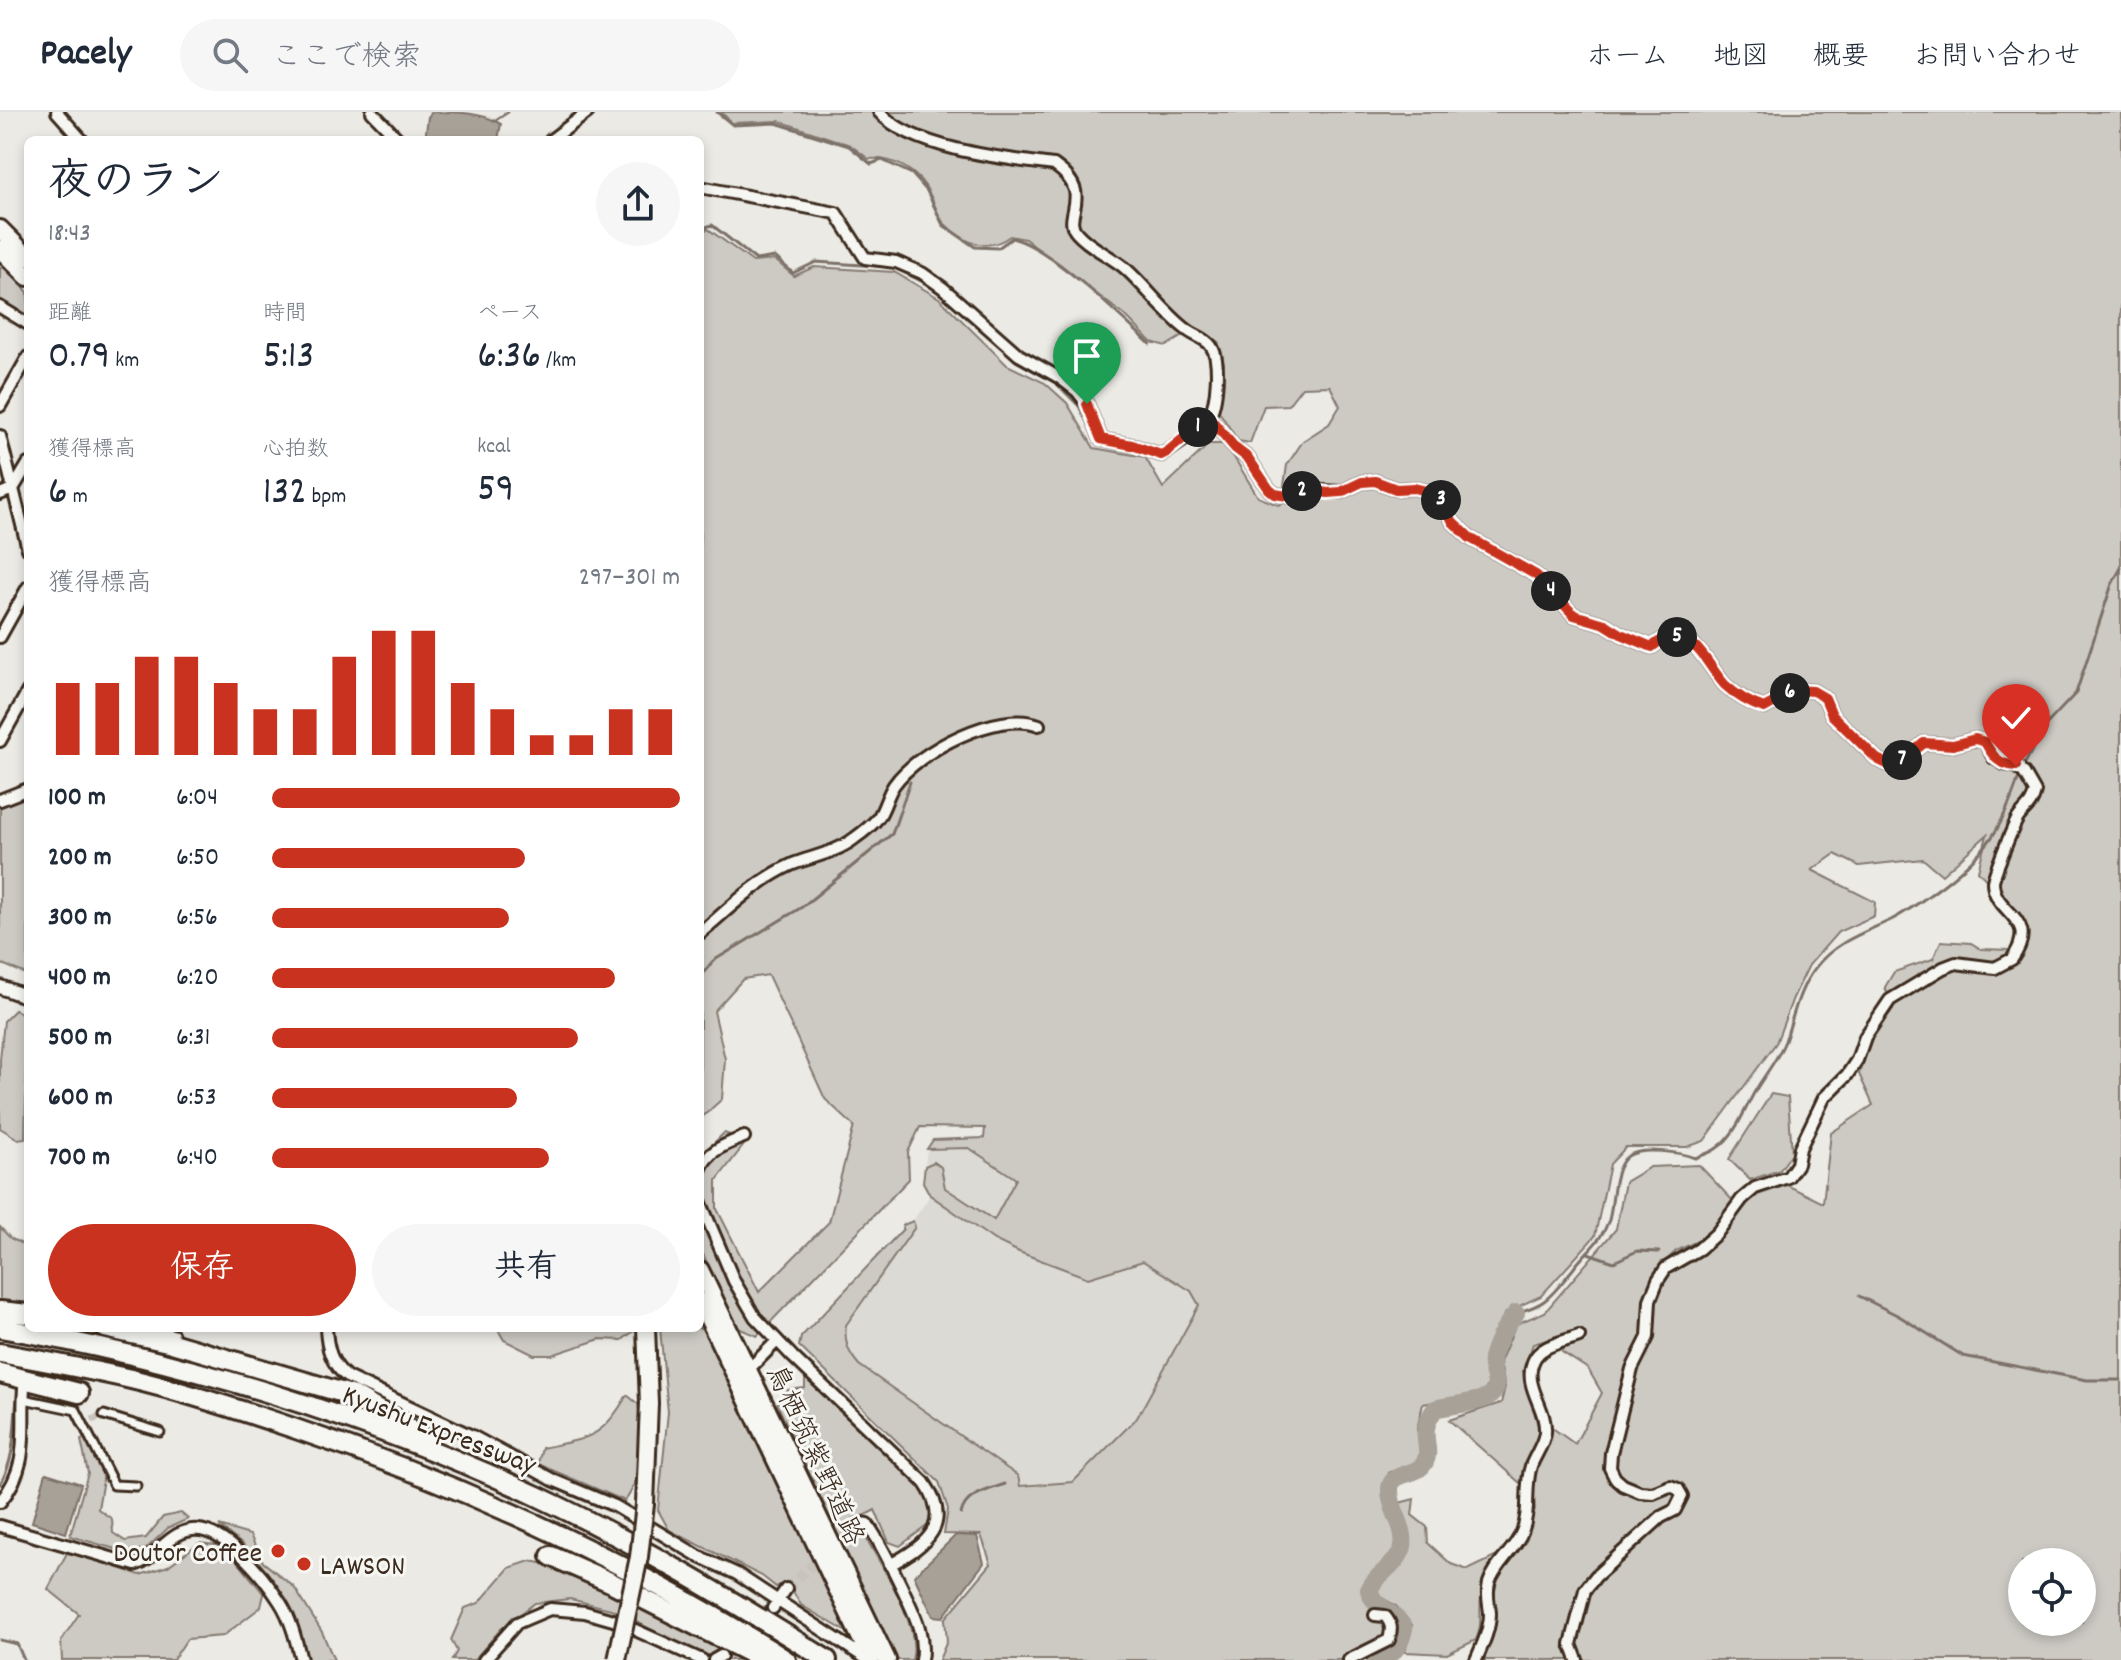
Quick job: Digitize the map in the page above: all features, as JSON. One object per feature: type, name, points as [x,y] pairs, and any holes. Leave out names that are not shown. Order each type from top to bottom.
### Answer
[{"type":"highway","points":[[0,1311],[24,1314]]},
{"type":"highway","name":"Kyushu Expressway","points":[[0,1328],[68,1340],[188,1370],[377,1430],[483,1472],[633,1545],[827,1660]]},
{"type":"highway","points":[[122,1332],[201,1351],[354,1396],[483,1472]]},
{"type":"highway","name":"Kyushu Expressway","points":[[0,1353],[156,1386],[362,1451],[581,1545],[786,1660]]},
{"type":"highway","points":[[0,1373],[79,1393]]},
{"type":"highway","points":[[551,1556],[610,1582],[764,1660]]},
{"type":"main road","points":[[0,229],[24,253]]},
{"type":"main road","points":[[0,249],[24,273]]},
{"type":"main road","name":"鳥栖筑紫野道路","points":[[704,1278],[887,1660]]},
{"type":"main road","name":"鳥栖筑紫野道路","points":[[704,1309],[870,1660]]},
{"type":"main road","points":[[617,1660],[629,1609],[645,1504],[649,1403],[644,1332]]},
{"type":"street","points":[[57,112],[78,136]]},
{"type":"street","points":[[372,112],[395,136]]},
{"type":"street","points":[[556,136],[588,112]]},
{"type":"street","points":[[704,188],[836,213],[865,258],[896,262],[922,273],[959,299],[1019,355],[1077,391],[1087,404],[1101,439],[1161,455],[1209,417],[1218,377],[1216,353],[1210,343],[1186,329],[1125,268],[1075,232],[1071,221],[1077,204],[1069,175],[1054,165],[922,140],[905,132],[879,112]]},
{"type":"street","points":[[0,307],[24,322]]},
{"type":"street","points":[[0,406],[24,364]]},
{"type":"street","points":[[1209,417],[1235,448],[1248,458],[1275,494],[1287,496],[1307,490],[1341,492],[1362,482],[1375,481],[1396,489],[1414,488],[1431,492],[1442,501],[1453,522],[1470,538],[1536,575],[1574,615],[1605,624],[1652,647],[1659,641],[1676,637],[1698,646],[1724,684],[1747,703],[1764,708],[1797,690],[1813,691],[1825,698],[1832,715],[1877,759],[1887,764],[1898,764],[1924,743],[1953,745],[1975,739],[1985,742],[1994,758],[2020,770],[2035,792],[2032,804],[2017,820],[1993,882],[1997,897],[2019,921],[2022,937],[2012,959],[1995,968],[1956,963],[1890,1000],[1865,1037],[1857,1060],[1847,1075],[1824,1098],[1800,1148],[1797,1164],[1788,1177],[1755,1188],[1742,1199],[1717,1233],[1699,1249],[1666,1268],[1658,1280],[1650,1300],[1648,1337],[1632,1369],[1610,1468],[1615,1478],[1631,1489],[1653,1493],[1670,1486],[1678,1489],[1682,1496],[1675,1510],[1661,1517],[1585,1590],[1571,1644],[1577,1660]]},
{"type":"street","points":[[0,436],[24,533]]},
{"type":"street","points":[[0,494],[13,489],[24,471]]},
{"type":"street","points":[[0,637],[24,594]]},
{"type":"street","points":[[0,741],[24,698]]},
{"type":"street","points":[[704,929],[750,889],[793,864],[826,855],[854,839],[878,817],[892,787],[910,767],[951,740],[972,731],[1024,719],[1039,725]]},
{"type":"street","points":[[0,800],[24,791]]},
{"type":"street","points":[[0,987],[24,996]]},
{"type":"street","points":[[704,1161],[715,1149],[744,1137]]},
{"type":"street","points":[[704,1210],[734,1281],[755,1317],[924,1482],[933,1495],[937,1509],[930,1537],[921,1547],[890,1565]]},
{"type":"street","points":[[166,1332],[174,1334]]},
{"type":"street","points":[[326,1332],[328,1349],[338,1369],[347,1377],[472,1436],[553,1480],[615,1506],[700,1557],[737,1574],[776,1604],[870,1660]]},
{"type":"street","points":[[1476,1660],[1490,1615],[1487,1597],[1489,1584],[1523,1531],[1531,1465],[1545,1436],[1545,1418],[1531,1382],[1530,1370],[1541,1350],[1579,1336]]},
{"type":"street","points":[[748,1370],[777,1341]]},
{"type":"street","points":[[0,1502],[14,1484],[21,1464],[24,1387]]},
{"type":"street","points":[[24,1399],[76,1410],[87,1422],[114,1485],[136,1486]]},
{"type":"street","points":[[104,1415],[160,1432]]},
{"type":"street","points":[[854,1527],[867,1524],[890,1565],[919,1625],[923,1649],[921,1660]]},
{"type":"street","points":[[0,1526],[135,1565],[145,1561],[178,1534],[193,1529],[220,1535],[234,1546],[280,1602],[301,1660]]},
{"type":"street","points":[[776,1604],[786,1589]]},
{"type":"street","points":[[484,1660],[517,1623],[550,1609],[585,1612],[613,1620],[702,1660]]},
{"type":"street","points":[[1349,1660],[1389,1640],[1391,1623],[1385,1616],[1375,1615]]},
{"type":"shaded area","points":[[432,112],[468,114],[501,124],[499,136],[426,136],[428,117]]},
{"type":"shaded area","points":[[721,112],[2121,112],[2121,1660],[1480,1660],[1494,1625],[1498,1576],[1524,1540],[1535,1510],[1532,1475],[1551,1427],[1575,1444],[1602,1393],[1588,1369],[1562,1352],[1557,1337],[1533,1344],[1523,1371],[1541,1429],[1520,1483],[1449,1420],[1501,1403],[1505,1387],[1500,1362],[1516,1324],[1545,1312],[1616,1229],[1625,1182],[1650,1167],[1699,1165],[1735,1203],[1706,1237],[1676,1251],[1658,1268],[1705,1253],[1754,1196],[1787,1185],[1823,1203],[1831,1133],[1873,1105],[1859,1074],[1871,1038],[1893,1009],[1885,987],[1894,972],[1933,959],[1941,941],[1971,943],[1981,949],[2011,950],[2019,915],[1978,871],[1987,835],[1942,875],[1923,859],[1859,866],[1835,854],[1812,870],[1875,902],[1874,916],[1838,932],[1809,965],[1776,1043],[1704,1141],[1687,1147],[1626,1147],[1610,1164],[1595,1236],[1541,1296],[1506,1312],[1484,1362],[1490,1381],[1483,1394],[1423,1404],[1417,1429],[1422,1453],[1414,1467],[1389,1472],[1384,1491],[1397,1527],[1397,1553],[1372,1574],[1365,1590],[1371,1603],[1390,1617],[1398,1628],[1395,1643],[1388,1651],[1363,1660],[939,1660],[947,1641],[945,1619],[991,1564],[981,1535],[944,1534],[948,1509],[939,1482],[799,1346],[801,1337],[903,1229],[903,1225],[913,1221],[915,1227],[846,1325],[846,1342],[852,1356],[859,1365],[1018,1476],[1020,1486],[1073,1482],[1137,1418],[1199,1305],[1191,1291],[1143,1261],[1088,1278],[994,1240],[930,1195],[923,1182],[925,1166],[934,1162],[941,1167],[945,1188],[994,1220],[1016,1179],[969,1148],[927,1149],[933,1140],[984,1138],[985,1128],[920,1127],[908,1152],[909,1179],[757,1336],[738,1328],[704,1256],[704,1153],[724,1133],[747,1141],[717,1180],[717,1209],[759,1292],[829,1222],[854,1126],[825,1099],[768,975],[743,979],[714,1011],[725,1059],[722,1099],[704,1115],[704,230],[708,229],[753,262],[775,260],[794,276],[814,267],[894,272],[939,298],[1007,365],[1045,383],[1067,403],[1094,448],[1145,457],[1163,488],[1209,444],[1226,444],[1258,497],[1278,505],[1300,498],[1284,486],[1287,465],[1303,441],[1329,424],[1340,406],[1330,386],[1302,387],[1288,405],[1264,406],[1250,443],[1238,441],[1218,410],[1224,364],[1218,342],[1196,328],[1166,346],[1151,342],[1128,318],[1025,239],[1010,236],[984,245],[959,236],[942,220],[926,187],[913,173],[897,163],[869,159],[850,145],[779,121],[732,123]]},
{"type":"shaded area","points":[[0,267],[24,288],[24,314],[0,299]]},
{"type":"shaded area","points":[[24,794],[24,973],[0,963],[0,805]]},
{"type":"shaded area","points":[[15,1010],[24,1014],[24,1138],[18,1139],[0,1128],[0,1059],[4,1021]]},
{"type":"shaded area","points":[[1771,1094],[1788,1097],[1792,1153],[1780,1170],[1750,1180],[1729,1159]]},
{"type":"shaded area","points":[[983,1147],[1025,1176],[1088,1278],[1143,1261],[1191,1291],[1199,1305],[1137,1418],[1073,1482],[1020,1486],[1017,1476],[859,1365],[849,1354],[845,1340],[846,1325],[915,1227],[913,1221],[930,1195],[923,1182],[927,1149]]},
{"type":"shaded area","points":[[0,1227],[10,1238],[24,1245],[24,1303],[0,1300]]},
{"type":"shaded area","points":[[704,1330],[852,1635],[801,1605],[787,1582],[776,1587],[762,1576],[669,1530],[658,1510],[668,1412],[660,1332]]},
{"type":"shaded area","points":[[499,1332],[633,1332],[622,1340],[600,1339],[552,1355],[534,1355],[504,1340]]},
{"type":"shaded area","points":[[805,1377],[923,1489],[931,1509],[928,1525],[900,1546],[889,1542],[875,1510],[853,1522],[855,1534],[865,1536],[906,1614],[914,1646],[912,1660],[896,1660],[777,1404],[788,1390],[805,1388]]},
{"type":"shaded area","points":[[627,1395],[638,1404],[641,1441],[636,1480],[625,1501],[538,1464],[542,1448],[583,1438],[602,1428]]},
{"type":"shaded area","points":[[92,1435],[104,1473],[98,1509],[112,1519],[113,1533],[125,1541],[146,1538],[163,1517],[181,1513],[188,1519],[168,1528],[146,1549],[126,1552],[70,1536],[88,1473],[81,1440]]},
{"type":"shaded area","points":[[46,1473],[81,1484],[66,1533],[32,1522]]},
{"type":"shaded area","points":[[1414,1499],[1412,1515],[1427,1527],[1428,1543],[1451,1564],[1468,1570],[1499,1555],[1482,1590],[1476,1640],[1447,1654],[1405,1652],[1412,1625],[1396,1606],[1379,1596],[1377,1584],[1405,1555],[1407,1534],[1399,1503]]},
{"type":"shaded area","points":[[219,1526],[250,1535],[263,1562],[294,1587],[322,1632],[334,1660],[308,1660],[292,1612],[243,1545]]},
{"type":"shaded area","points":[[956,1535],[977,1536],[984,1563],[943,1617],[933,1616],[914,1576]]},
{"type":"shaded area","points":[[199,1543],[225,1546],[264,1594],[261,1607],[223,1636],[187,1639],[173,1660],[62,1660],[61,1641],[79,1614],[48,1589],[68,1551],[140,1575],[168,1566]]},
{"type":"shaded area","points":[[530,1561],[583,1576],[747,1660],[711,1660],[611,1609],[570,1599],[535,1603],[501,1629],[474,1660],[452,1660],[457,1651],[451,1640],[465,1608],[479,1603],[509,1568]]},
{"type":"waterway","points":[[494,121],[508,112]]},
{"type":"waterway","points":[[717,112],[733,125],[776,123],[849,146],[871,164],[882,160],[912,174],[927,191],[943,225],[975,247],[998,248],[1012,238],[1028,244],[1065,268],[1150,344]]},
{"type":"waterway","points":[[704,228],[712,225],[756,260],[775,257],[793,273],[816,262],[893,267],[935,288]]},
{"type":"waterway","points":[[977,324],[1016,361],[1056,383],[1079,406],[1097,442]]},
{"type":"waterway","points":[[2023,767],[2044,727],[2076,693],[2112,584],[2121,568]]},
{"type":"waterway","points":[[1516,1313],[1548,1298],[1602,1234],[1609,1220],[1619,1168],[1628,1156],[1661,1151],[1695,1158],[1712,1151],[1729,1137],[1782,1048],[1800,994],[1815,968],[1831,951],[1917,904],[1971,861],[2000,824],[2020,774]]},
{"type":"waterway","points":[[704,972],[713,961],[802,907],[892,834],[910,782]]},
{"type":"waterway","points":[[1588,1253],[1614,1262],[1637,1251],[1659,1252]]},
{"type":"waterway","points":[[1859,1296],[1899,1316],[1963,1356],[2087,1380],[2121,1380]]},
{"type":"waterway","points":[[1375,1660],[1395,1649],[1404,1629],[1375,1601],[1369,1590],[1397,1558],[1403,1546],[1402,1532],[1391,1498],[1391,1484],[1425,1462],[1427,1426],[1435,1409],[1474,1402],[1486,1398],[1495,1390],[1493,1353],[1501,1334],[1516,1313]]},
{"type":"waterway","points":[[0,1484],[12,1451],[18,1391]]},
{"type":"waterway","points":[[961,1514],[972,1497],[1005,1484]]},
{"type":"waterway","points":[[0,1640],[17,1644],[24,1660]]},
{"type":"tunnel","points":[[26,1383],[44,1334]]},
{"type":"tunnel","points":[[92,1420],[104,1415]]},
{"type":"tunnel","points":[[786,1589],[854,1527]]},
{"type":"place","name":"Doutor Coffee","points":[[278,1551]]},
{"type":"place","name":"LAWSON","points":[[304,1564]]},
{"type":"route","points":[[1087,404],[1101,439],[1148,449],[1161,455],[1209,417],[1235,448],[1248,458],[1275,494],[1287,496],[1307,490],[1341,492],[1362,482],[1375,481],[1396,489],[1414,488],[1431,492],[1442,501],[1453,522],[1470,538],[1536,575],[1574,615],[1605,624],[1652,647],[1659,641],[1676,637],[1698,646],[1724,684],[1747,703],[1764,708],[1797,690],[1813,691],[1825,698],[1832,715],[1877,759],[1887,764],[1898,764],[1924,743],[1953,745],[1975,739],[1985,742],[1994,758],[2016,766]]}]
